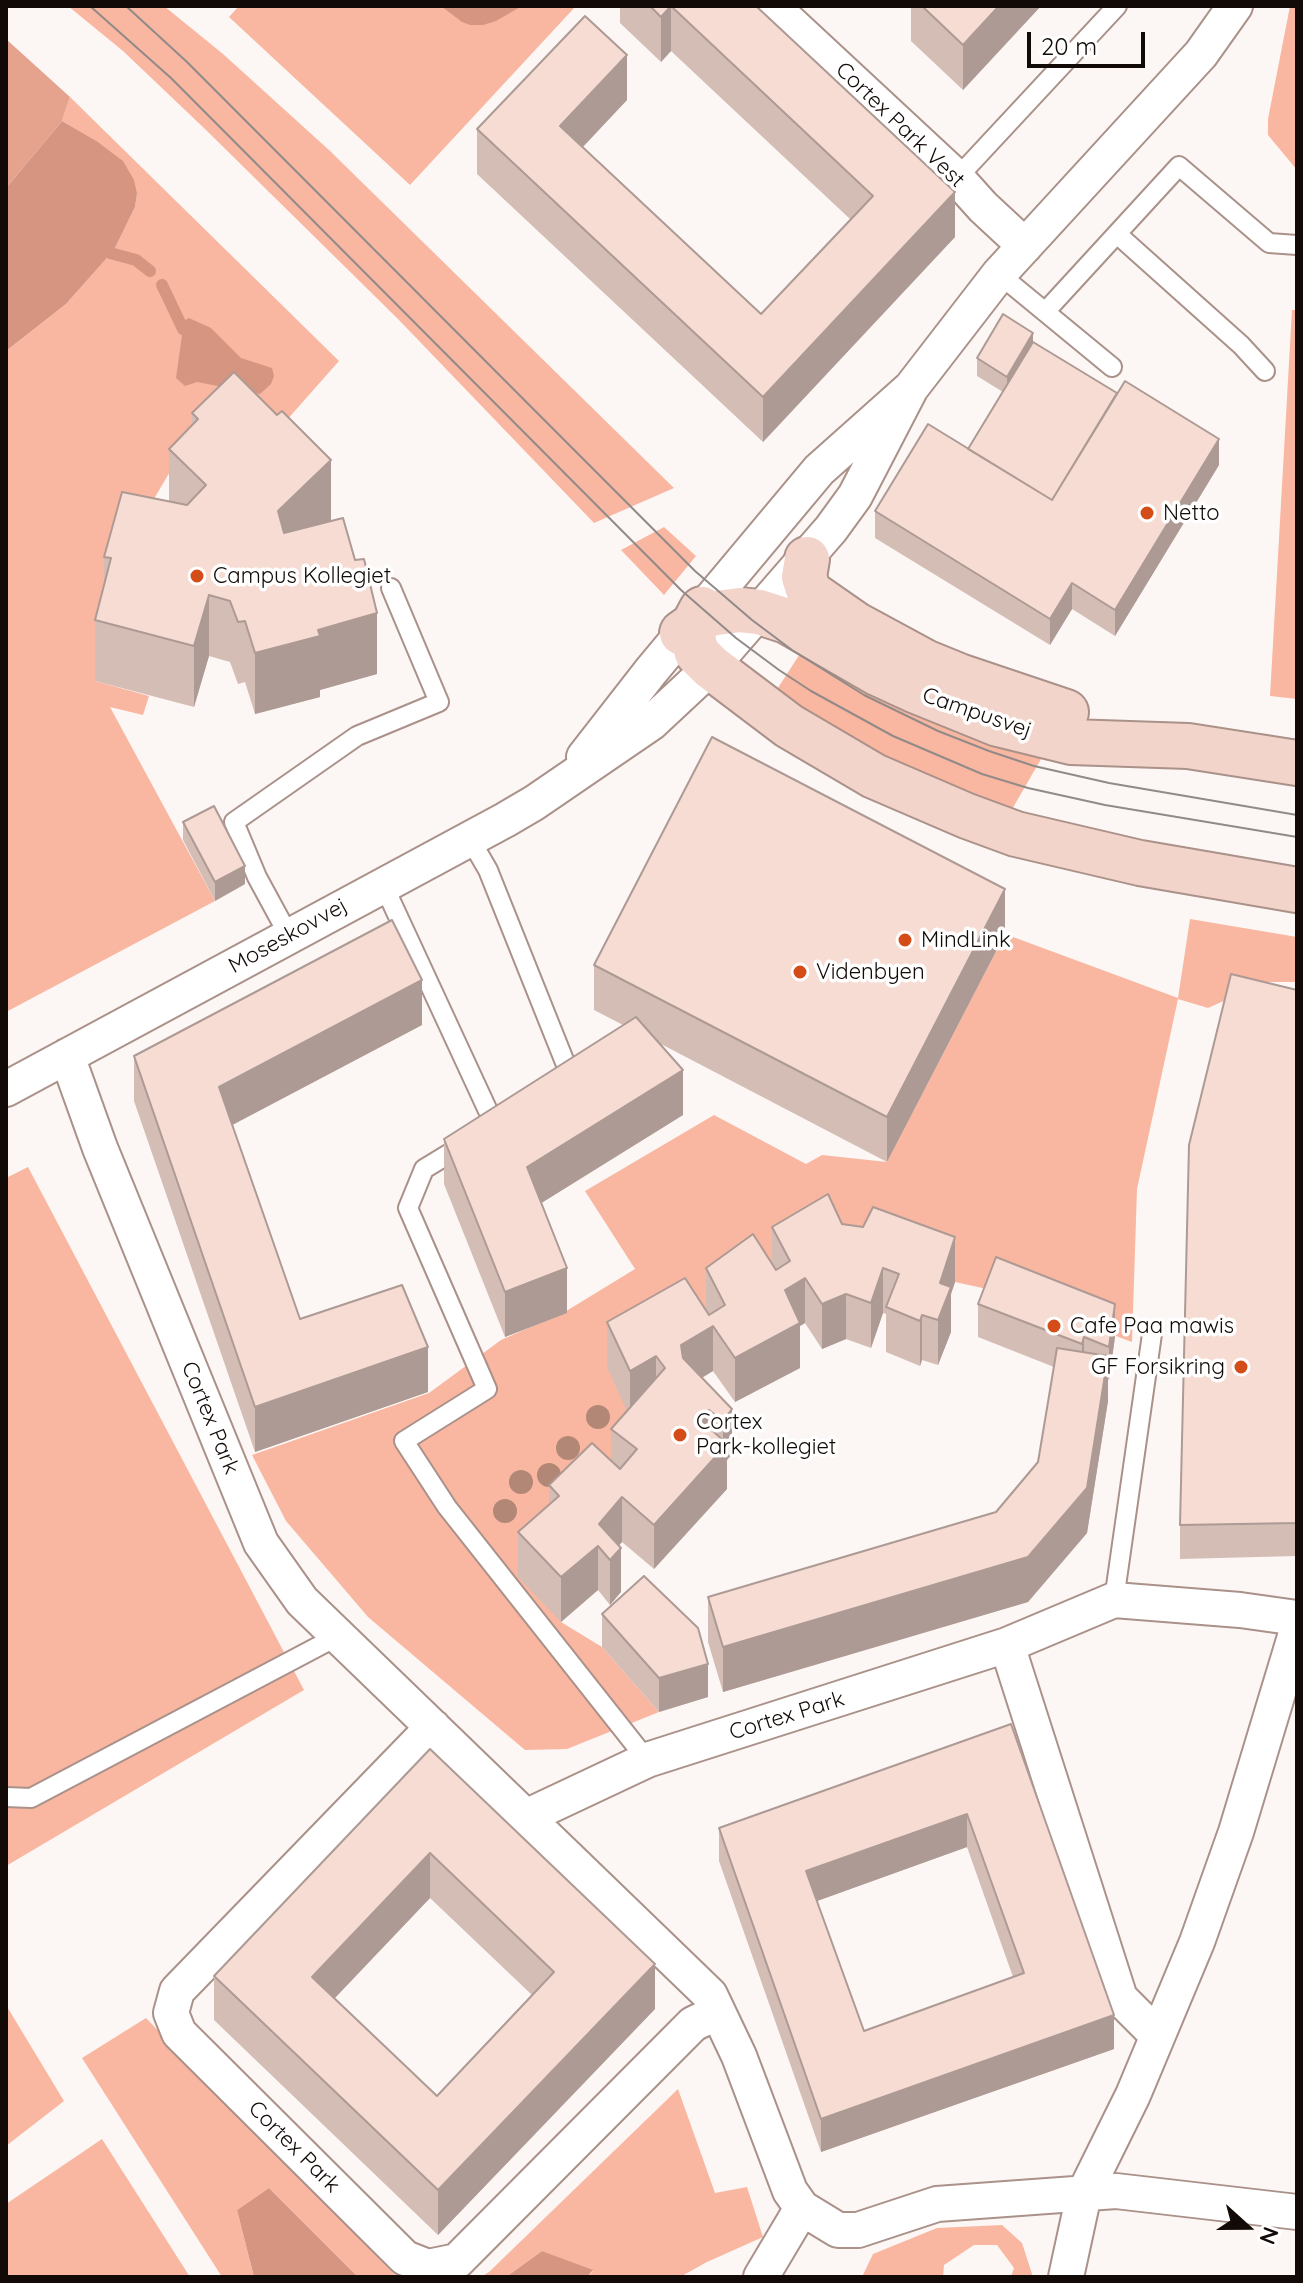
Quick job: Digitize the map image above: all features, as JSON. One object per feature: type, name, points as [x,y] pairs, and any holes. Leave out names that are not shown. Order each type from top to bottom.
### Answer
[{"type":"street","name":"Cortex Park Vest","points":[[772,6],[957,178],[1025,246]]},
{"type":"street","points":[[711,667],[807,559],[855,496],[911,388],[999,274],[1201,54],[1235,6]]},
{"type":"street","points":[[911,388],[819,470],[693,621],[697,653],[757,703],[831,753],[874,776],[967,816],[1016,834],[1140,863],[1291,890]]},
{"type":"street","points":[[807,559],[804,577],[809,592],[855,624],[927,663],[1022,699],[1188,746]]},
{"type":"street","name":"Campusvej","points":[[693,621],[709,614],[740,610],[759,612],[787,621],[877,673],[914,690],[998,724],[1071,742],[1188,746],[1297,763]]},
{"type":"street","name":"Moseskovvej","points":[[568,780],[623,705],[693,621]]},
{"type":"street","name":"Moseskovvej","points":[[6,1089],[534,803],[651,723],[711,667]]},
{"type":"street","name":"Cortex Park","points":[[67,1056],[100,1148],[261,1543],[302,1601],[710,1995],[739,2056],[790,2191],[802,2208]]},
{"type":"street","name":"Cortex Park","points":[[528,1816],[647,1760],[1007,1645],[1114,1600],[1297,1618]]},
{"type":"street","points":[[1066,2277],[1084,2194],[1133,2095],[1197,1942],[1236,1832],[1297,1630]]},
{"type":"street","points":[[1007,1645],[1120,1998],[1157,2035]]},
{"type":"street","name":"Cortex Park","points":[[433,1727],[177,1991],[171,2013],[179,2033],[405,2258],[428,2267],[457,2261],[693,2024],[718,2012]]},
{"type":"street","points":[[761,2277],[802,2208],[838,2230],[858,2230],[937,2204],[1116,2191],[1297,2212]]},
{"type":"lane","points":[[957,178],[1117,6]]},
{"type":"lane","points":[[1045,312],[1179,166],[1269,243],[1297,245]]},
{"type":"lane","points":[[1117,234],[1241,345],[1265,371]]},
{"type":"lane","points":[[999,274],[1112,367]]},
{"type":"lane","points":[[289,936],[257,877],[234,822],[357,736],[439,702],[391,588]]},
{"type":"lane","points":[[470,839],[488,870],[572,1080],[559,1087]]},
{"type":"lane","points":[[383,884],[501,1122],[424,1169],[408,1208],[487,1389],[404,1441],[447,1507],[647,1760]]},
{"type":"lane","points":[[1114,1600],[1152,1334]]},
{"type":"lane","points":[[6,1797],[31,1798],[338,1636]]},
{"type":"shaded area","points":[[68,6],[164,6],[223,54],[329,150],[674,488],[594,523],[398,319],[205,129],[123,51]]},
{"type":"shaded area","points":[[239,6],[576,6],[410,185],[229,17]]},
{"type":"shaded area","points":[[441,6],[522,6],[496,21],[470,25]]},
{"type":"shaded area","points":[[1290,6],[1297,6],[1297,170],[1268,135],[1268,119]]},
{"type":"shaded area","points":[[6,39],[70,97],[62,121],[6,188]]},
{"type":"shaded area","points":[[70,97],[339,361],[270,439],[210,404],[122,553],[95,681],[149,696],[143,715],[110,707],[215,901],[6,1012],[6,351],[66,304],[114,250],[135,207],[137,194],[95,140],[62,121]]},
{"type":"shaded area","points":[[62,121],[123,161],[134,180],[137,194],[135,207],[114,250],[66,304],[6,351],[6,188]]},
{"type":"shaded area","points":[[1292,310],[1297,310],[1297,699],[1270,696]]},
{"type":"shaded area","points":[[189,318],[211,328],[241,358],[272,368],[274,376],[271,384],[260,394],[197,382],[185,386],[176,378],[184,321]]},
{"type":"shaded area","points":[[664,527],[696,556],[664,595],[621,550]]},
{"type":"shaded area","points":[[805,646],[1048,747],[1011,811],[919,774],[845,737],[774,694]]},
{"type":"shaded area","points":[[1190,919],[1297,937],[1297,982],[1266,982],[1208,1008],[1178,999],[1137,1189],[1132,1342],[996,1291],[955,1282],[873,1252],[629,1416],[561,1622],[602,1647],[659,1712],[567,1749],[525,1750],[368,1617],[286,1521],[252,1455],[429,1393],[501,1340],[563,1313],[635,1269],[585,1191],[714,1115],[806,1164],[822,1155],[887,1162],[1005,934],[1178,998]]},
{"type":"shaded area","points":[[28,1167],[304,1690],[6,1866],[6,1178]]},
{"type":"shaded area","points":[[6,2005],[64,2101],[6,2146]]},
{"type":"shaded area","points":[[146,2018],[397,2277],[358,2277],[269,2188],[237,2210],[254,2277],[222,2277],[82,2058]]},
{"type":"shaded area","points":[[678,2089],[715,2193],[747,2187],[763,2237],[680,2277],[587,2277],[593,2271],[542,2251],[506,2277],[481,2277],[489,2272]]},
{"type":"shaded area","points":[[102,2139],[190,2277],[6,2276],[6,2204]]},
{"type":"shaded area","points":[[269,2188],[358,2277],[254,2277],[237,2210]]},
{"type":"shaded area","points":[[1002,2225],[1022,2243],[1033,2277],[1011,2277],[1014,2268],[997,2245],[974,2245],[944,2265],[943,2277],[862,2277],[873,2254],[937,2228]]},
{"type":"shaded area","points":[[542,2251],[593,2270],[587,2277],[506,2277]]},
{"type":"building","points":[[650,6],[671,6],[661,17]]},
{"type":"building","points":[[671,6],[756,6],[955,192],[763,397],[477,129],[585,16],[627,55],[560,126],[761,314],[873,196]]},
{"type":"building","points":[[922,6],[999,6],[963,45]]},
{"type":"building","points":[[1003,314],[1033,333],[1007,377],[977,358]]},
{"type":"building","points":[[1033,342],[1117,393],[1052,500],[968,449]]},
{"type":"building","points":[[234,372],[277,415],[282,411],[331,460],[278,511],[284,533],[343,518],[355,560],[364,559],[377,613],[318,630],[320,636],[255,653],[245,621],[238,622],[230,601],[209,595],[194,646],[95,620],[111,558],[104,557],[122,492],[187,505],[206,485],[169,449],[198,419],[192,413]]},
{"type":"building","points":[[1125,381],[1219,439],[1115,610],[1072,583],[1050,619],[875,511],[928,424],[1052,500]]},
{"type":"building","name":"Videnbyen","points":[[712,737],[1005,889],[887,1117],[594,965]]},
{"type":"building","points":[[214,806],[245,866],[215,882],[183,822]]},
{"type":"building","points":[[392,920],[422,980],[219,1087],[300,1319],[402,1285],[428,1347],[255,1407],[134,1056]]},
{"type":"building","name":"GF Forsikring","points":[[1231,974],[1297,990],[1297,1523],[1180,1525],[1189,1145]]},
{"type":"building","points":[[636,1017],[683,1070],[527,1167],[567,1268],[505,1292],[444,1139]]},
{"type":"building","points":[[828,1194],[842,1224],[863,1227],[873,1207],[955,1237],[940,1283],[951,1287],[938,1320],[922,1315],[920,1321],[886,1307],[899,1274],[883,1268],[871,1303],[846,1294],[822,1304],[805,1278],[785,1290],[800,1323],[735,1358],[713,1326],[681,1345],[683,1358],[732,1409],[723,1421],[709,1410],[700,1419],[727,1444],[654,1525],[622,1497],[599,1524],[621,1548],[610,1560],[598,1546],[561,1577],[518,1532],[559,1496],[549,1485],[592,1443],[620,1469],[637,1449],[611,1429],[665,1368],[656,1356],[630,1371],[607,1322],[685,1278],[709,1315],[725,1305],[706,1268],[753,1234],[776,1270],[790,1261],[772,1227]]},
{"type":"building","points":[[996,1257],[1115,1304],[1109,1347],[1084,1337],[1082,1344],[978,1304]]},
{"type":"building","points":[[1057,1348],[1108,1356],[1087,1488],[1028,1557],[723,1647],[708,1597],[996,1512],[1038,1462]]},
{"type":"building","points":[[644,1576],[698,1628],[708,1664],[659,1678],[602,1614]]},
{"type":"building","points":[[1011,1724],[1114,2015],[821,2119],[719,1828]],"holes":[[[967,1814],[1024,1973],[864,2031],[806,1871]]]},
{"type":"building","points":[[430,1749],[655,1964],[438,2190],[214,1976]],"holes":[[[430,1853],[554,1972],[437,2096],[312,1977]]]},
{"type":"waterway","points":[[110,253],[136,260],[150,271]]},
{"type":"waterway","points":[[162,285],[183,329]]},
{"type":"tram line","points":[[90,6],[171,78],[681,590],[736,638],[779,670],[893,736],[982,774],[1105,805],[1297,837]]},
{"type":"tram line","points":[[126,6],[187,62],[695,571],[792,650],[864,695],[938,731],[1034,766],[1109,783],[1297,815]]},
{"type":"place","name":"Netto","points":[[1147,513]]},
{"type":"place","name":"Campus Kollegiet","points":[[197,576]]},
{"type":"place","name":"MindLink","points":[[905,940]]},
{"type":"place","name":"Videnbyen","points":[[800,972]]},
{"type":"place","name":"Cafe Paa mawis","points":[[1054,1326]]},
{"type":"place","name":"GF Forsikring","points":[[1241,1367]]},
{"type":"place","name":"Cortex Park-kollegiet","points":[[680,1435]]}]
